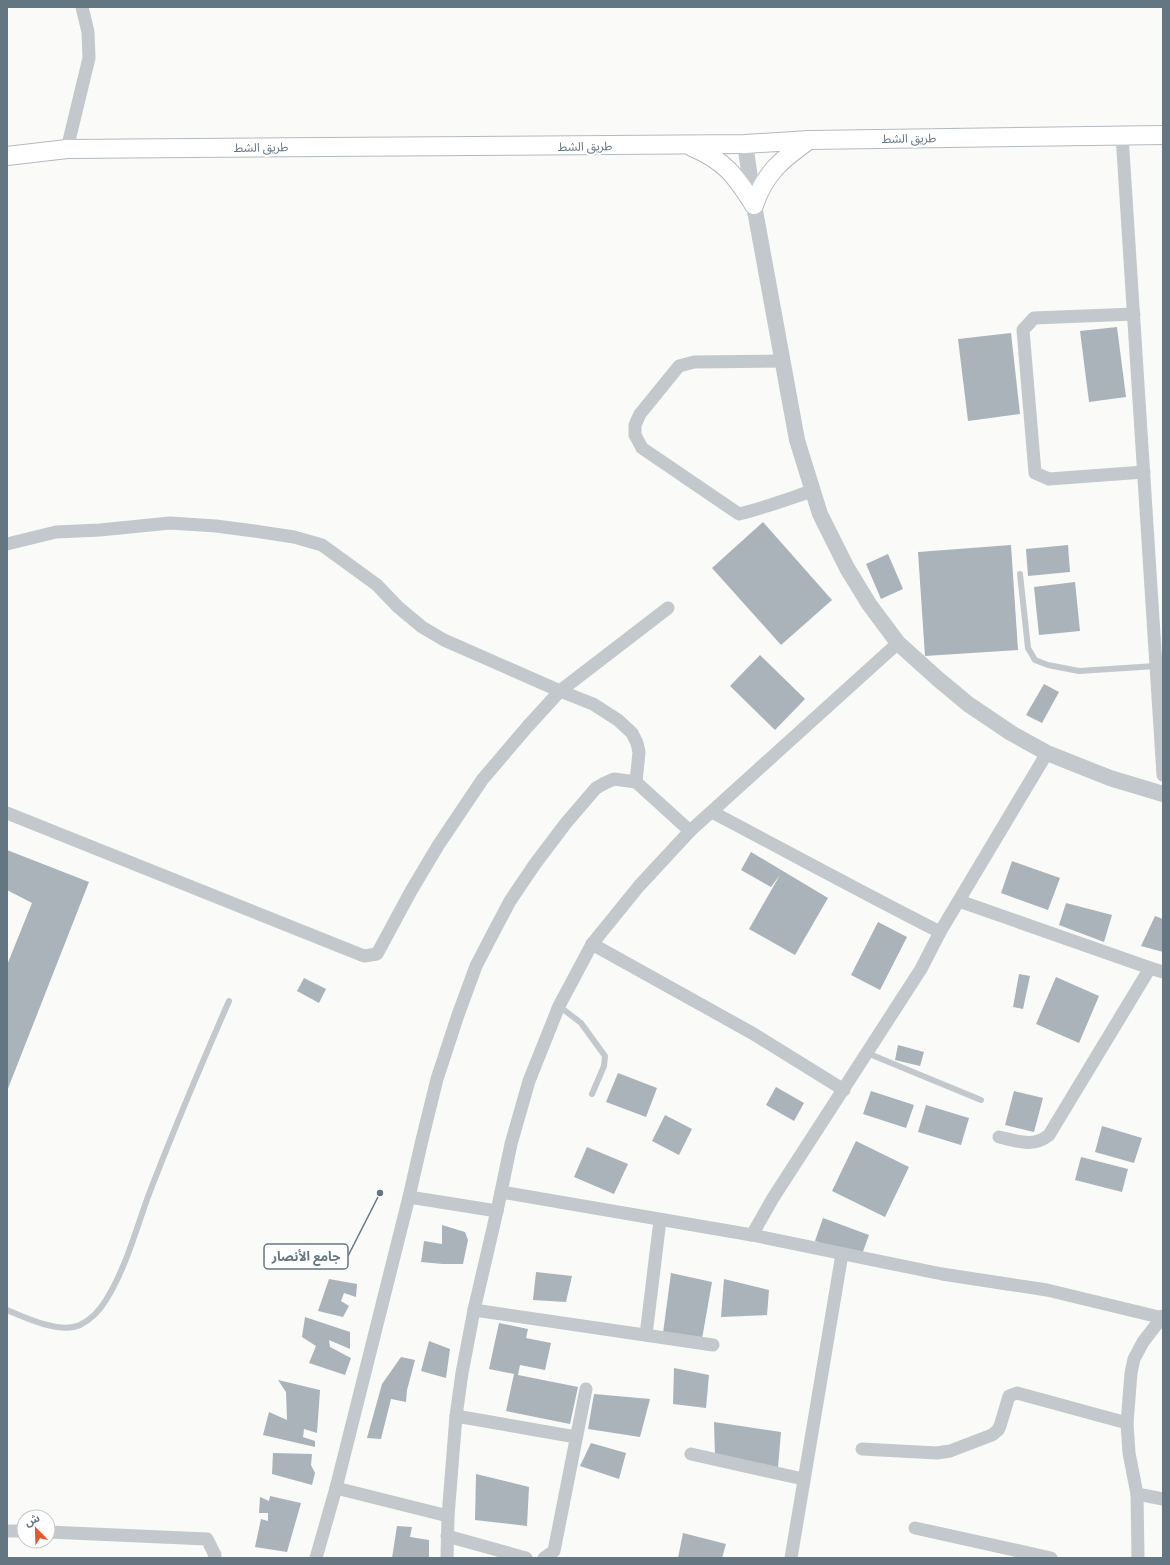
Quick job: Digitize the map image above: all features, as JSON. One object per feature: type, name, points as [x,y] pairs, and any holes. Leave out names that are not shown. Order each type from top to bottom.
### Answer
[{"type":"main road","name":"طريق الشط","points":[[7,156],[67,149],[687,145],[745,144],[810,140],[1163,135]]},
{"type":"main road","points":[[754,205],[759,189],[772,171],[786,157],[810,140]]},
{"type":"main road","points":[[687,145],[708,154],[722,163],[742,186],[754,205]]},
{"type":"street","points":[[67,149],[89,58],[88,32],[82,7]]},
{"type":"street","points":[[1122,135],[1163,775]]},
{"type":"street","points":[[745,144],[754,205],[797,440],[820,514],[847,568],[869,604],[898,643],[968,704],[1010,733],[1047,753],[1110,778],[1163,794]]},
{"type":"street","points":[[1134,314],[1034,318],[1023,330],[1035,473],[1050,479],[1144,472]]},
{"type":"street","points":[[783,361],[694,362],[679,366],[640,414],[635,425],[635,435],[642,448],[739,514],[764,508],[812,491]]},
{"type":"street","points":[[7,544],[56,532],[100,530],[170,523],[216,526],[294,537],[322,545],[376,585],[422,627],[444,640],[593,704],[618,720],[632,733],[637,743],[639,752],[636,782]]},
{"type":"street","points":[[7,813],[364,956],[377,954],[411,891],[439,844],[482,780],[560,691],[668,608]]},
{"type":"street","points":[[447,1558],[448,1516],[456,1416],[462,1373],[474,1310],[497,1211],[510,1144],[529,1082],[559,1006],[592,944],[639,886],[690,831],[898,643]]},
{"type":"street","points":[[752,1235],[773,1198],[844,1090],[921,968],[940,932],[960,901],[1005,820],[1047,753]]},
{"type":"street","points":[[316,1558],[336,1488],[437,1079],[476,966],[510,901],[566,822],[596,788],[614,779],[636,782],[690,831]]},
{"type":"street","points":[[712,812],[871,898],[940,932]]},
{"type":"street","points":[[960,901],[1163,972]]},
{"type":"street","points":[[592,944],[752,1034],[844,1090]]},
{"type":"street","points":[[999,1136],[1029,1143],[1043,1140],[1049,1135],[1150,968]]},
{"type":"street","points":[[501,1192],[752,1235],[942,1274],[1047,1290],[1163,1317],[1143,1342],[1134,1360],[1130,1373],[1127,1423],[1129,1453],[1137,1494],[1138,1558]]},
{"type":"street","points":[[409,1197],[497,1211]]},
{"type":"street","points":[[646,1335],[660,1220]]},
{"type":"street","points":[[791,1558],[803,1479],[842,1254]]},
{"type":"street","points":[[474,1310],[713,1345]]},
{"type":"street","points":[[544,1558],[554,1551],[586,1389]]},
{"type":"street","points":[[862,1449],[937,1453],[950,1451],[979,1441],[992,1435],[998,1430],[1007,1399],[1009,1396],[1017,1393],[1127,1423]]},
{"type":"street","points":[[456,1416],[576,1437]]},
{"type":"street","points":[[691,1454],[803,1479]]},
{"type":"street","points":[[336,1488],[448,1516]]},
{"type":"street","points":[[1137,1494],[1163,1499]]},
{"type":"street","points":[[915,1528],[1051,1558]]},
{"type":"street","points":[[56,1532],[207,1539],[215,1555],[214,1558]]},
{"type":"street","points":[[447,1536],[526,1558]]},
{"type":"lane","points":[[1020,574],[1028,648],[1035,660],[1048,665],[1079,671],[1156,666]]},
{"type":"lane","points":[[7,1310],[40,1323],[66,1327],[79,1325],[92,1317],[106,1302],[121,1271],[149,1194],[229,1001]]},
{"type":"lane","points":[[559,1006],[581,1023],[605,1056],[604,1066],[592,1094]]},
{"type":"lane","points":[[867,1054],[981,1100]]},
{"type":"building","points":[[1117,327],[1126,397],[1089,402],[1080,331]]},
{"type":"building","points":[[1011,333],[1020,414],[968,421],[958,339]]},
{"type":"building","points":[[763,522],[832,600],[781,645],[712,568]]},
{"type":"building","points":[[1011,545],[1018,650],[925,656],[918,552]]},
{"type":"building","points":[[1068,545],[1070,572],[1028,576],[1026,549]]},
{"type":"building","points":[[888,554],[903,589],[881,599],[866,564]]},
{"type":"building","points":[[1075,582],[1080,631],[1039,635],[1034,587]]},
{"type":"building","points":[[760,655],[805,699],[775,730],[730,686]]},
{"type":"building","points":[[1044,684],[1059,692],[1042,723],[1026,715]]},
{"type":"building","points":[[7,850],[89,882],[7,1091],[7,965],[32,903],[7,890]]},
{"type":"building","points":[[751,852],[828,898],[795,955],[749,929],[780,875],[771,887],[741,870]]},
{"type":"building","points":[[1012,861],[1060,878],[1048,910],[1001,893]]},
{"type":"building","points":[[1066,903],[1112,915],[1104,942],[1059,925]]},
{"type":"building","points":[[1155,916],[1163,919],[1163,952],[1141,946]]},
{"type":"building","points":[[878,922],[907,937],[880,990],[851,975]]},
{"type":"building","points":[[1019,974],[1030,976],[1023,1009],[1013,1007]]},
{"type":"building","points":[[1056,977],[1099,996],[1079,1043],[1036,1024]]},
{"type":"building","points":[[304,978],[326,989],[319,1003],[297,991]]},
{"type":"building","points":[[898,1045],[924,1052],[920,1066],[895,1060]]},
{"type":"building","points":[[618,1073],[657,1088],[646,1117],[606,1102]]},
{"type":"building","points":[[776,1087],[804,1103],[794,1121],[766,1105]]},
{"type":"building","points":[[871,1091],[914,1105],[906,1128],[863,1114]]},
{"type":"building","points":[[1014,1091],[1043,1098],[1034,1132],[1005,1125]]},
{"type":"building","points":[[926,1105],[969,1118],[961,1145],[918,1132]]},
{"type":"building","points":[[665,1115],[692,1129],[679,1155],[652,1141]]},
{"type":"building","points":[[1102,1126],[1142,1138],[1134,1163],[1095,1152]]},
{"type":"building","points":[[856,1141],[909,1167],[885,1217],[832,1191]]},
{"type":"building","points":[[587,1147],[628,1164],[614,1194],[574,1177]]},
{"type":"building","points":[[1081,1157],[1128,1169],[1122,1192],[1075,1180]]},
{"type":"building","points":[[823,1218],[869,1235],[861,1257],[815,1241]]},
{"type":"building","points":[[442,1225],[465,1232],[468,1240],[463,1264],[421,1262],[424,1241],[442,1244]]},
{"type":"building","points":[[536,1272],[572,1276],[566,1302],[533,1300]]},
{"type":"building","points":[[671,1273],[712,1282],[702,1339],[663,1333]]},
{"type":"building","points":[[329,1279],[357,1284],[356,1297],[344,1293],[341,1301],[349,1306],[343,1317],[318,1311]]},
{"type":"building","points":[[724,1279],[769,1290],[767,1315],[721,1317]]},
{"type":"building","points":[[305,1317],[350,1332],[350,1349],[329,1340],[330,1347],[351,1358],[345,1375],[309,1363],[316,1346],[302,1337]]},
{"type":"building","points":[[499,1323],[528,1329],[526,1338],[551,1343],[545,1370],[520,1365],[518,1375],[578,1387],[570,1424],[506,1411],[514,1374],[489,1369]]},
{"type":"building","points":[[429,1341],[450,1349],[446,1378],[421,1371]]},
{"type":"building","points":[[401,1357],[415,1360],[407,1390],[406,1402],[391,1399],[381,1439],[367,1438],[382,1384]]},
{"type":"building","points":[[674,1368],[709,1375],[706,1408],[673,1404]]},
{"type":"building","points":[[278,1380],[320,1390],[317,1433],[304,1429],[303,1437],[315,1441],[315,1447],[263,1435],[269,1412],[287,1420],[286,1392]]},
{"type":"building","points":[[594,1394],[650,1399],[640,1437],[588,1429]]},
{"type":"building","points":[[714,1422],[781,1432],[778,1468],[715,1457]]},
{"type":"building","points":[[591,1443],[626,1453],[619,1479],[580,1466]]},
{"type":"building","points":[[273,1453],[312,1454],[311,1465],[315,1473],[312,1485],[272,1474]]},
{"type":"building","points":[[476,1474],[529,1487],[527,1526],[475,1520]]},
{"type":"building","points":[[270,1496],[301,1503],[287,1552],[255,1547],[261,1519],[268,1521],[268,1513],[259,1513],[260,1497],[269,1501]]},
{"type":"building","points":[[397,1526],[412,1527],[410,1537],[429,1540],[429,1558],[392,1558]]},
{"type":"building","points":[[683,1533],[726,1544],[722,1558],[678,1558]]},
{"type":"place","name":"جامع الأنصار","points":[[380,1193]]}]
